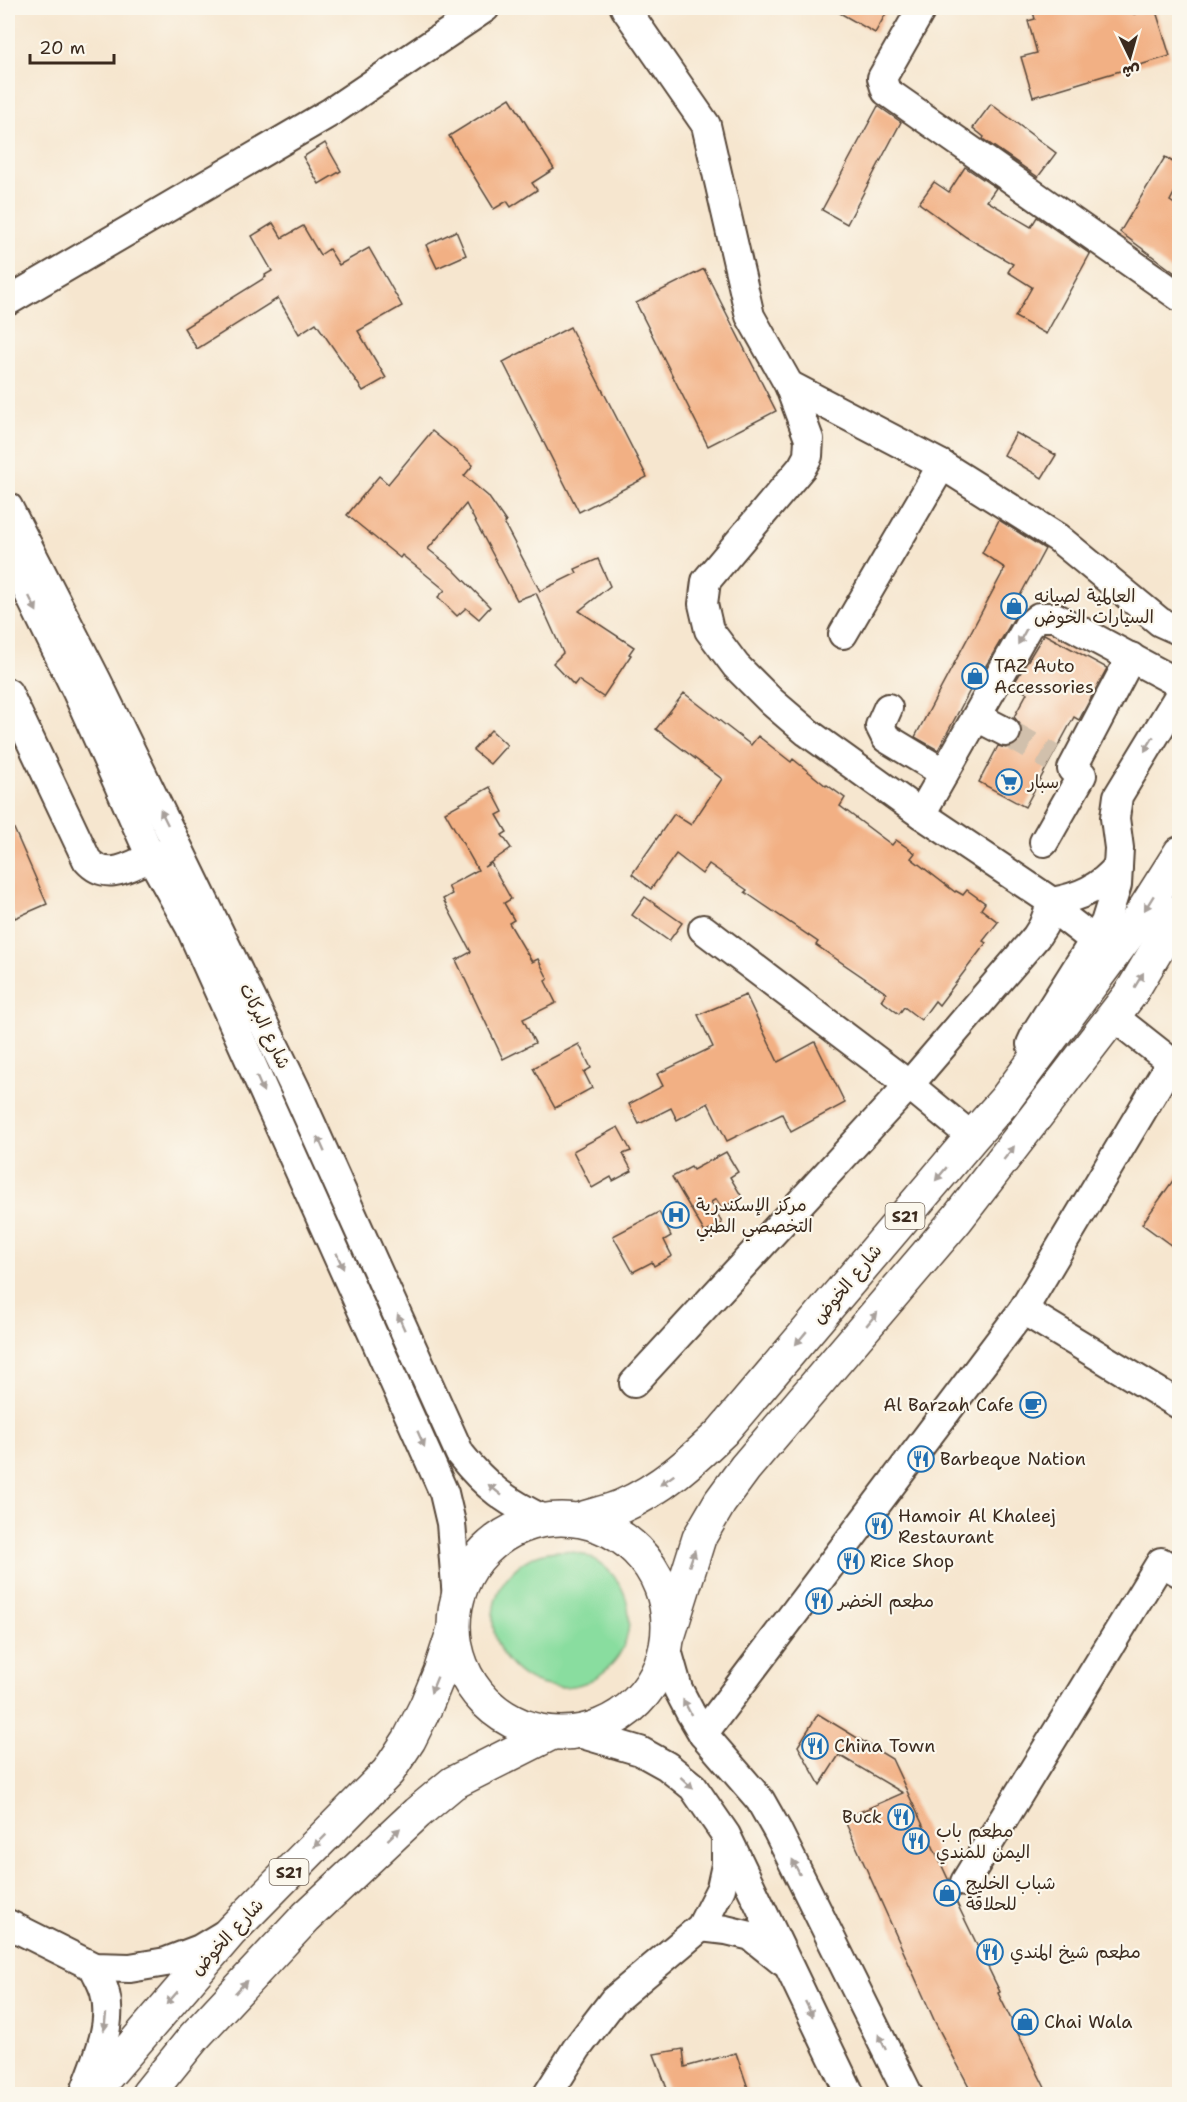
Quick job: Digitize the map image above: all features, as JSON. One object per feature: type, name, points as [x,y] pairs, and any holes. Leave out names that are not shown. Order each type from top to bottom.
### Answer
[{"type":"main road","name":"شارع الخوض","points":[[578,1520],[622,1506],[658,1486],[690,1463],[722,1432],[1015,1087],[1131,932],[1179,853]]},
{"type":"main road","name":"S21","points":[[148,2094],[194,2037],[306,1917],[417,1813],[453,1783],[566,1733],[609,1723],[635,1705],[655,1680],[699,1538],[720,1502],[745,1468],[957,1220],[1114,1017],[1131,993],[1179,911]]},
{"type":"main road","name":"S21","points":[[566,1733],[522,1726],[495,1711],[473,1688],[459,1660],[455,1615],[469,1571],[489,1546],[515,1529],[545,1520],[578,1520],[608,1529],[635,1547],[655,1572],[667,1602],[668,1642]]},
{"type":"main road","name":"شارع الخوض","points":[[91,2094],[231,1931],[388,1772],[409,1740],[426,1706],[440,1671],[455,1615]]},
{"type":"street","points":[[8,301],[331,112],[485,8]]},
{"type":"street","points":[[625,8],[706,125],[750,316],[789,385],[809,439],[808,456],[802,467],[706,580],[703,604],[710,630],[736,666],[771,702],[807,732],[921,814],[1052,902],[1064,917],[1095,941]]},
{"type":"street","points":[[922,8],[882,78],[886,91],[1179,297]]},
{"type":"street","points":[[789,385],[942,465],[1058,538],[1160,622],[1179,631]]},
{"type":"street","points":[[843,634],[942,465]]},
{"type":"street","name":"شارع البركات","points":[[8,507],[97,681],[296,1090],[460,1454],[495,1492],[516,1506],[545,1520]]},
{"type":"street","name":"شارع البركات","points":[[8,551],[77,692],[151,857],[190,927],[440,1484],[451,1523],[455,1615]]},
{"type":"street","points":[[921,814],[1028,626],[1040,617],[1055,617],[1179,684]]},
{"type":"street","points":[[1044,842],[1069,767],[1131,657]]},
{"type":"street","points":[[8,693],[87,860],[99,870],[109,872],[125,869],[151,857],[166,856],[269,1058],[284,1079],[296,1090]]},
{"type":"street","points":[[1015,1087],[1024,1059],[1037,1031],[1095,941],[1113,904],[1117,885],[1119,848],[1115,818],[1118,796],[1179,694]]},
{"type":"street","points":[[888,708],[880,726],[886,738],[944,773]]},
{"type":"street","points":[[976,717],[1006,732]]},
{"type":"street","points":[[1069,767],[1118,796]]},
{"type":"street","points":[[1052,902],[1083,894],[1110,876],[1118,866]]},
{"type":"street","points":[[634,1383],[909,1085],[1036,937],[1052,902]]},
{"type":"street","points":[[703,929],[909,1085],[972,1137]]},
{"type":"street","points":[[703,1734],[1023,1310],[1175,1066],[1114,1017]]},
{"type":"street","points":[[1023,1310],[1179,1405]]},
{"type":"street","points":[[964,1882],[1161,1562],[1179,1574]]},
{"type":"street","points":[[668,1642],[678,1689],[703,1734],[760,1800],[908,2094]]},
{"type":"street","points":[[566,1733],[640,1751],[667,1766],[693,1787],[726,1835],[850,2094]]},
{"type":"street","points":[[548,2094],[577,2048],[613,2001],[701,1927],[721,1888],[726,1865],[726,1835]]},
{"type":"street","points":[[8,1924],[94,1967],[130,1968],[166,1962],[200,1949],[231,1931]]},
{"type":"street","points":[[701,1927],[751,1936],[788,1967]]},
{"type":"street","points":[[84,2094],[102,2042],[107,2018],[106,1993],[94,1967]]},
{"type":"green space","points":[[561,1551],[587,1556],[609,1571],[624,1593],[629,1619],[624,1645],[609,1667],[587,1682],[561,1687],[535,1682],[513,1667],[498,1645],[493,1619],[498,1593],[513,1571],[535,1556]]},
{"type":"building","points":[[831,8],[889,8],[875,33]]},
{"type":"building","points":[[1032,8],[1132,8],[1134,14],[1155,8],[1170,56],[1033,97],[1021,57],[1037,53],[1028,21],[1035,19]]},
{"type":"building","points":[[510,98],[554,169],[532,183],[537,190],[511,207],[507,201],[494,209],[449,136]]},
{"type":"building","points":[[991,104],[1056,153],[1038,177],[983,139],[984,137],[973,128]]},
{"type":"building","points":[[878,106],[901,122],[847,224],[822,210]]},
{"type":"building","points":[[325,143],[341,171],[319,184],[303,157]]},
{"type":"building","points":[[1165,157],[1179,166],[1179,184],[1170,201],[1179,207],[1179,276],[1120,232]]},
{"type":"building","points":[[965,167],[996,188],[987,201],[1031,227],[1037,217],[1090,254],[1046,334],[1015,317],[1032,287],[1008,272],[1013,264],[966,237],[919,203],[934,182],[949,192]]},
{"type":"building","points":[[273,223],[282,238],[303,226],[320,255],[329,249],[339,265],[369,248],[402,306],[358,331],[386,378],[363,391],[316,323],[299,334],[278,298],[197,349],[184,328],[272,271],[252,236]]},
{"type":"building","points":[[456,231],[466,255],[437,268],[426,245]]},
{"type":"building","points":[[704,269],[776,411],[708,446],[636,303]]},
{"type":"building","points":[[570,327],[647,477],[579,512],[503,362]]},
{"type":"building","points":[[432,431],[473,465],[464,476],[488,496],[506,522],[504,523],[540,591],[577,573],[575,569],[598,559],[610,586],[579,611],[634,647],[603,697],[578,680],[574,685],[553,663],[563,653],[536,593],[517,600],[466,504],[428,549],[453,569],[490,607],[479,619],[466,608],[457,616],[438,597],[445,590],[402,555],[400,558],[347,515],[379,476],[388,484]]},
{"type":"building","points":[[1016,433],[1056,455],[1042,478],[1004,455]]},
{"type":"building","points":[[999,520],[1045,549],[1009,616],[1014,618],[984,669],[982,668],[938,750],[915,737],[1005,568],[982,553]]},
{"type":"building","points":[[1044,634],[1107,668],[1079,720],[1074,717],[1025,807],[979,782],[998,746],[1006,748],[1014,746],[1021,739],[1020,724],[1014,717],[1027,693],[1013,685]]},
{"type":"building","points":[[684,693],[751,745],[758,736],[791,762],[793,759],[826,786],[845,798],[840,806],[892,845],[896,840],[915,853],[911,858],[955,892],[963,895],[967,890],[985,903],[981,909],[998,922],[983,941],[986,943],[939,1005],[935,1001],[921,1020],[904,1007],[899,1014],[881,1000],[886,993],[816,945],[818,942],[745,892],[747,890],[709,864],[702,874],[676,854],[651,889],[632,874],[674,814],[691,825],[722,779],[656,729]]},
{"type":"building","points":[[491,730],[507,745],[490,764],[473,750]]},
{"type":"building","points":[[490,787],[503,812],[497,815],[507,832],[502,835],[511,848],[484,867],[491,863],[511,899],[504,903],[514,920],[509,923],[532,962],[538,959],[548,979],[545,981],[556,1003],[523,1019],[535,1043],[503,1059],[456,960],[471,952],[443,899],[452,894],[448,886],[478,870],[445,812]]},
{"type":"building","points":[[8,815],[47,904],[15,918],[8,902]]},
{"type":"building","points":[[645,897],[682,923],[669,941],[632,915]]},
{"type":"building","points":[[746,995],[778,1062],[815,1042],[845,1103],[791,1132],[782,1114],[727,1141],[708,1103],[677,1120],[671,1108],[639,1124],[629,1104],[663,1086],[657,1074],[713,1047],[698,1015]]},
{"type":"building","points":[[579,1044],[591,1068],[584,1072],[592,1088],[555,1108],[533,1068]]},
{"type":"building","points":[[618,1127],[631,1151],[623,1154],[632,1171],[613,1181],[611,1177],[592,1188],[573,1151]]},
{"type":"building","points":[[726,1152],[738,1172],[730,1177],[742,1197],[722,1208],[716,1199],[711,1202],[722,1223],[705,1233],[672,1177],[691,1167],[693,1170]]},
{"type":"building","points":[[1179,1172],[1179,1251],[1142,1224]]},
{"type":"building","points":[[659,1212],[671,1236],[664,1240],[672,1256],[654,1266],[652,1262],[633,1272],[613,1236]]},
{"type":"building","points":[[818,1714],[892,1759],[949,1881],[950,1889],[1000,1992],[998,1993],[1048,2094],[973,2094],[935,2022],[844,1819],[903,1793],[839,1755],[820,1785],[798,1746]]},
{"type":"building","points":[[683,2049],[685,2067],[736,2053],[750,2094],[669,2094],[654,2054]]},
{"type":"tunnel","points":[[1006,732],[1052,758]]},
{"type":"place","name":"العالمية لصيانه السيارات الخوض","points":[[1014,606]]},
{"type":"place","name":"TAZ Auto Accessories","points":[[975,676]]},
{"type":"place","name":"سبار","points":[[1009,782]]},
{"type":"place","name":"مركز الإسكندرية التخصصي الطبي","points":[[676,1215]]},
{"type":"place","name":"Al Barzah Cafe","points":[[1033,1405]]},
{"type":"place","name":"Barbeque Nation","points":[[921,1459]]},
{"type":"place","name":"Hamoir Al Khaleej Restaurant","points":[[879,1526]]},
{"type":"place","name":"Rice Shop","points":[[851,1561]]},
{"type":"place","name":"مطعم الخضر","points":[[819,1601]]},
{"type":"place","name":"China Town","points":[[815,1746]]},
{"type":"place","name":"Buck","points":[[901,1817]]},
{"type":"place","name":"مطعم باب اليمن للمندي","points":[[916,1841]]},
{"type":"place","name":"شباب الخليج للحلاقة","points":[[947,1893]]},
{"type":"place","name":"مطعم شيخ المندي","points":[[990,1952]]},
{"type":"place","name":"Chai Wala","points":[[1025,2022]]}]
